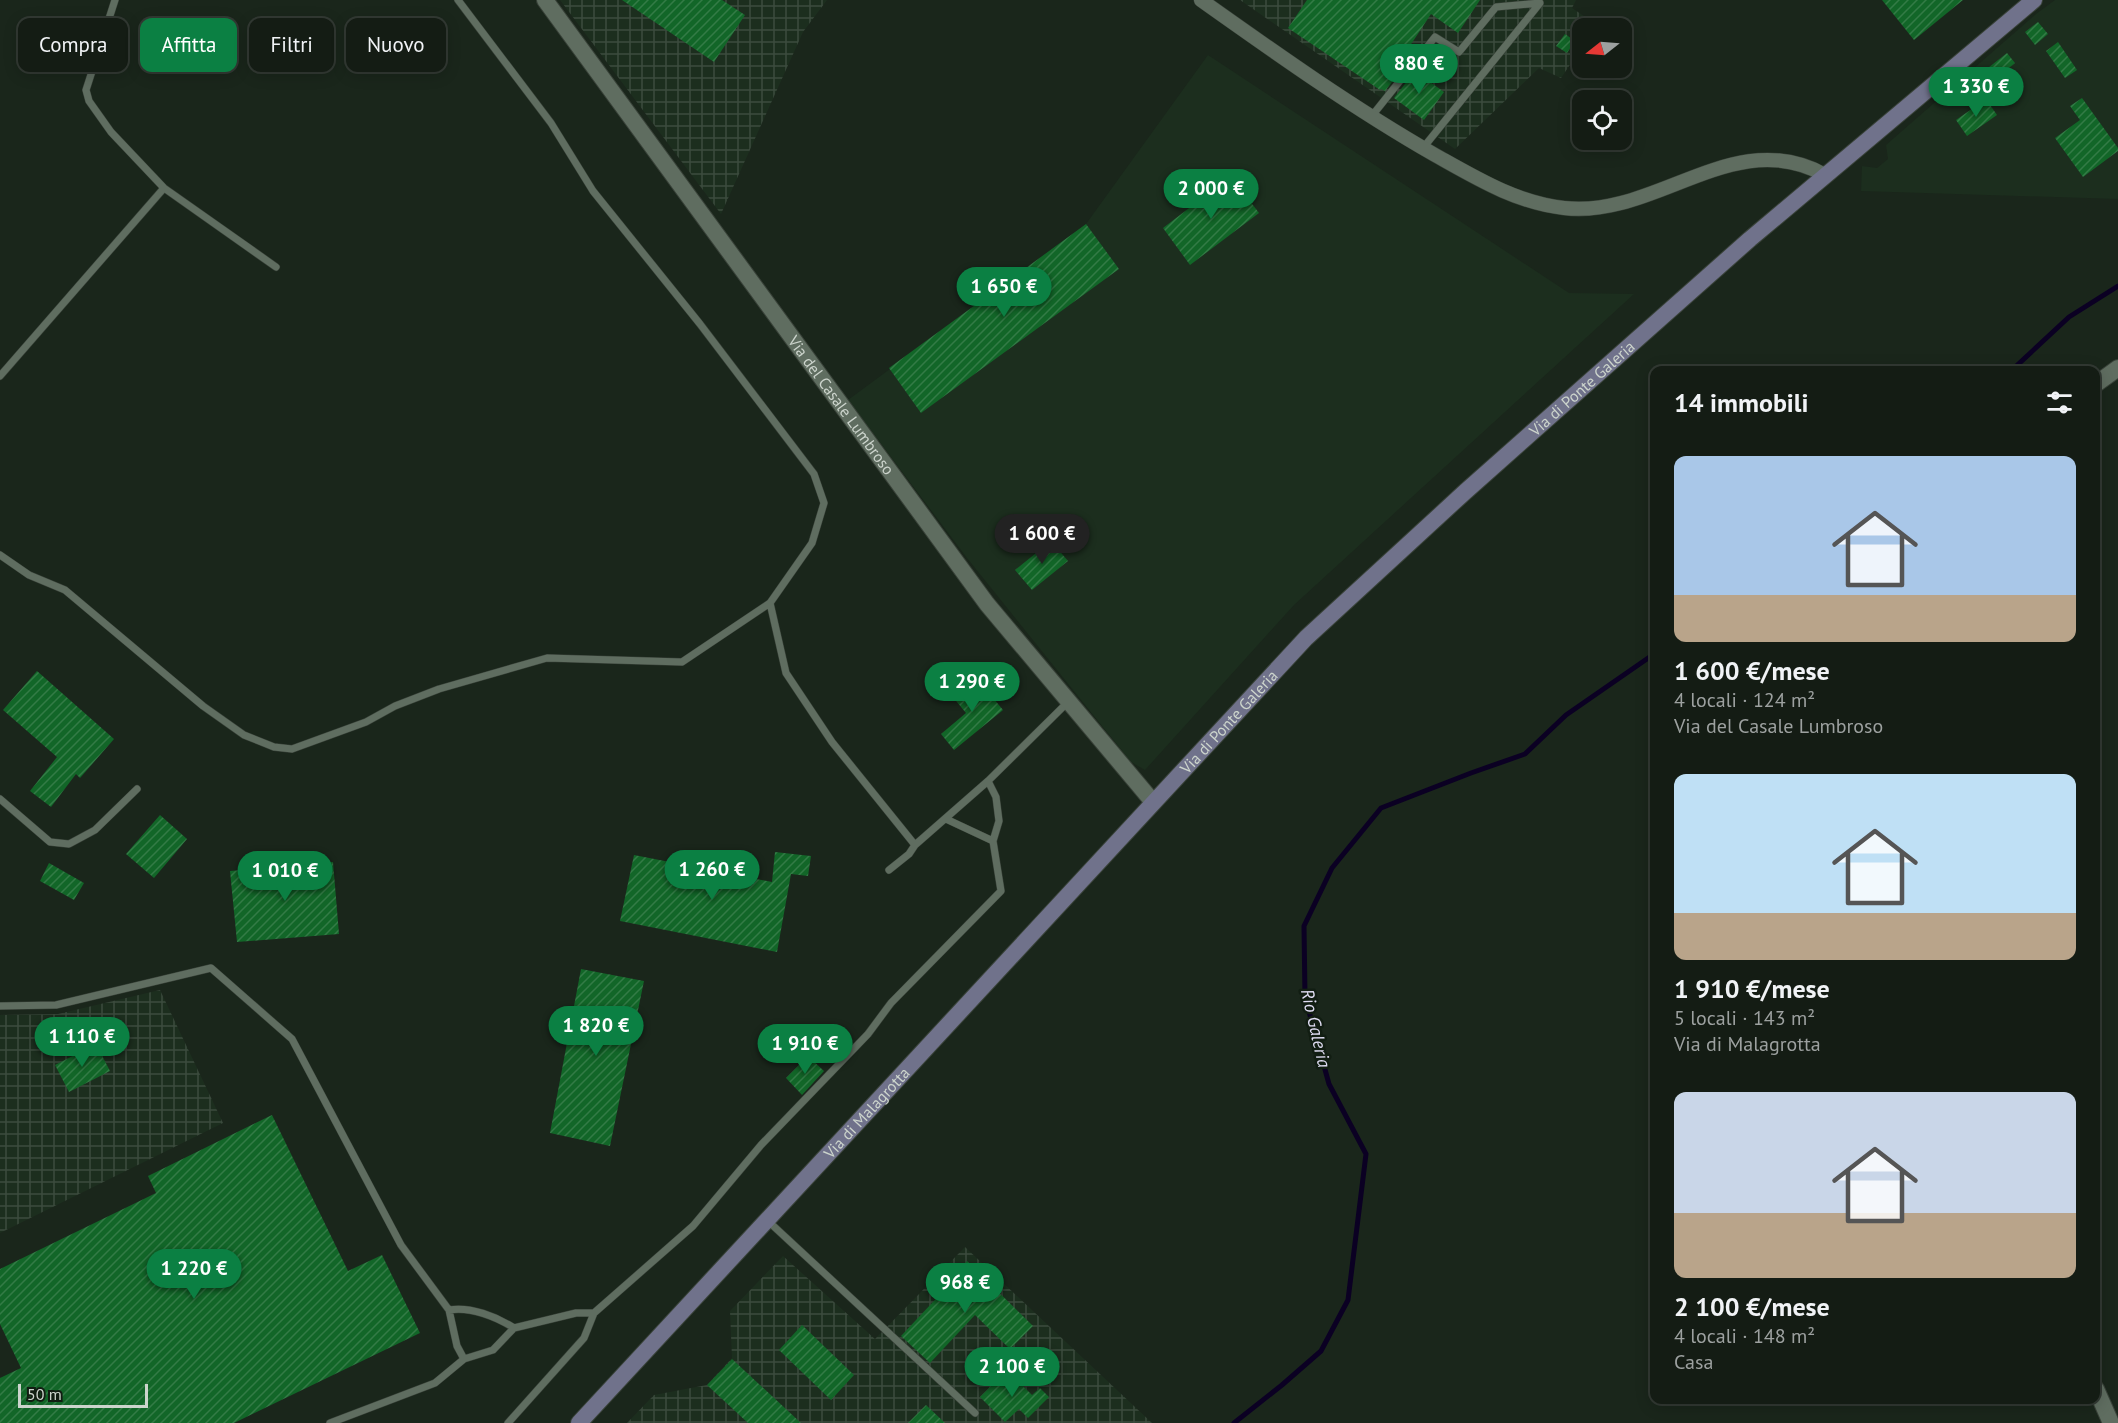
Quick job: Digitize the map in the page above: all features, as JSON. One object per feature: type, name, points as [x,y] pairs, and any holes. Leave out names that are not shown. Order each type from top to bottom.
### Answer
[{"type":"main road","name":"Via di Ponte Galeria","points":[[1153,802],[1306,638],[1466,491],[1825,175],[2034,0]]},
{"type":"main road","name":"Via di Malagrotta","points":[[579,1423],[1153,802]]},
{"type":"street","name":"Via del Casale Lumbroso","points":[[545,0],[973,586],[1153,802]]},
{"type":"street","points":[[1201,0],[1314,80],[1371,117],[1493,187],[1528,201],[1565,209],[1592,209],[1617,205],[1650,195],[1712,169],[1748,161],[1784,161],[1807,166],[1825,175]]},
{"type":"street","points":[[2100,381],[2118,368]]},
{"type":"street","points":[[2100,1398],[2111,1423]]},
{"type":"lane","points":[[115,0],[86,90],[89,101],[111,132],[164,188],[276,267]]},
{"type":"lane","points":[[0,555],[29,575],[65,590],[203,706],[244,735],[274,747],[292,749],[366,722],[395,706],[438,689],[546,658],[682,662],[770,603],[812,543],[824,503],[814,474],[700,324],[593,191],[551,123],[458,0]]},
{"type":"lane","points":[[1371,117],[1435,38],[1459,52],[1496,6],[1540,3],[1423,148]]},
{"type":"lane","points":[[0,376],[164,188]]},
{"type":"lane","points":[[770,603],[786,673],[832,742],[915,844]]},
{"type":"lane","points":[[889,870],[909,854],[915,844],[988,781],[1068,702]]},
{"type":"lane","points":[[508,1423],[584,1338],[594,1313],[693,1226],[761,1145],[868,1034],[891,1004],[1000,891],[993,841],[999,821],[996,797],[988,781]]},
{"type":"lane","points":[[0,800],[50,842],[69,844],[95,830],[137,789]]},
{"type":"lane","points":[[946,819],[993,841]]},
{"type":"lane","points":[[0,1006],[56,1005],[211,968],[292,1039],[400,1245],[449,1310],[457,1346],[464,1359]]},
{"type":"lane","points":[[768,1220],[975,1413]]},
{"type":"lane","points":[[449,1310],[460,1308],[502,1320],[514,1328]]},
{"type":"lane","points":[[330,1423],[435,1383],[464,1359],[493,1350],[514,1328],[576,1313],[594,1313]]},
{"type":"shaded area","points":[[560,0],[827,0],[803,32],[721,214]]},
{"type":"shaded area","points":[[1240,0],[1576,0],[1572,8],[1587,18],[1572,18],[1572,62],[1561,78],[1539,68],[1455,149]]},
{"type":"shaded area","points":[[2055,0],[2118,0],[2118,199],[1861,191],[1862,166],[1877,168],[1888,159],[1886,145]]},
{"type":"shaded area","points":[[1208,55],[1569,293],[1634,294],[1294,605],[1145,770],[1131,762],[967,558],[848,400],[1086,224]]},
{"type":"shaded area","points":[[160,990],[223,1123],[0,1233],[0,1015],[58,1014]]},
{"type":"shaded area","points":[[965,1247],[1152,1423],[627,1423],[654,1395],[707,1385],[732,1358],[730,1311],[783,1256],[875,1339]]},
{"type":"building","points":[[622,0],[722,0],[745,15],[714,62]]},
{"type":"building","points":[[1307,0],[1480,0],[1458,33],[1431,14],[1400,61],[1405,65],[1385,91],[1380,90],[1288,28]]},
{"type":"building","points":[[1882,0],[1963,0],[1914,40]]},
{"type":"building","points":[[2038,22],[2048,34],[2035,45],[2025,32]]},
{"type":"building","points":[[1565,34],[1572,39],[1572,46],[1567,53],[1556,46]]},
{"type":"building","points":[[2058,42],[2077,70],[2065,78],[2046,51]]},
{"type":"building","points":[[2007,53],[2015,63],[1987,86],[1979,75]]},
{"type":"building","points":[[1415,71],[1444,92],[1424,120],[1394,98]]},
{"type":"building","points":[[2082,98],[2118,148],[2118,151],[2083,177],[2055,138],[2080,120],[2070,106]]},
{"type":"building","points":[[1986,99],[1997,115],[1967,136],[1956,120]]},
{"type":"building","points":[[1231,176],[1259,213],[1190,265],[1163,228]]},
{"type":"building","points":[[1086,224],[1119,269],[921,413],[889,368]]},
{"type":"building","points":[[1051,541],[1068,561],[1032,590],[1015,570]]},
{"type":"building","points":[[37,671],[114,739],[80,778],[76,774],[51,807],[30,791],[57,757],[3,710]]},
{"type":"building","points":[[976,677],[1003,710],[954,750],[941,734],[966,713],[952,696]]},
{"type":"building","points":[[160,815],[187,839],[154,878],[126,854]]},
{"type":"building","points":[[775,852],[811,856],[808,876],[791,874],[777,952],[620,921],[634,855],[772,882]]},
{"type":"building","points":[[333,862],[339,934],[237,942],[230,871]]},
{"type":"building","points":[[49,863],[84,883],[74,900],[40,881]]},
{"type":"building","points":[[581,969],[644,981],[610,1146],[550,1133]]},
{"type":"building","points":[[96,1044],[110,1071],[69,1092],[55,1065]]},
{"type":"building","points":[[808,1056],[824,1071],[802,1095],[786,1078]]},
{"type":"building","points":[[272,1115],[348,1271],[382,1255],[420,1333],[234,1423],[0,1423],[0,1378],[21,1368],[0,1324],[0,1269],[156,1193],[148,1176]]},
{"type":"building","points":[[967,1261],[1033,1326],[1010,1349],[975,1315],[930,1363],[901,1336],[947,1287],[944,1284]]},
{"type":"building","points":[[802,1325],[854,1375],[831,1400],[779,1350]]},
{"type":"building","points":[[732,1359],[801,1423],[748,1423],[707,1385]]},
{"type":"building","points":[[1007,1370],[1032,1395],[1040,1388],[1049,1397],[1028,1418],[1019,1409],[1005,1422],[980,1397]]},
{"type":"building","points":[[926,1405],[945,1423],[908,1423]]},
{"type":"waterway","name":"Rio Galeria","points":[[2016,366],[2069,317],[2118,286]]},
{"type":"waterway","name":"Rio Galeria","points":[[1234,1423],[1321,1351],[1348,1300],[1366,1154],[1329,1084],[1305,997],[1304,926],[1332,868],[1381,808],[1525,754],[1566,715],[1650,657]]}]
